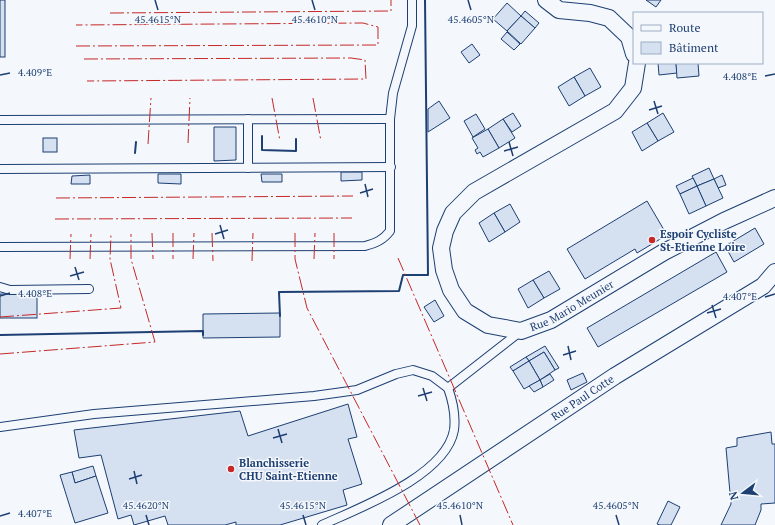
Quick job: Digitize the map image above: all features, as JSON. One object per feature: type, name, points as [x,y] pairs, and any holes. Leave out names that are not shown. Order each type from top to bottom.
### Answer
[{"type":"street","points":[[546,0],[559,10],[590,13],[609,18],[629,38],[633,51]]},
{"type":"street","name":"Rue Mario Meunier","points":[[637,64],[633,88],[615,110],[474,192],[453,213],[445,231],[441,248],[444,270],[451,290],[465,311],[488,324],[521,331],[551,320],[664,252],[724,221],[775,198]]},
{"type":"street","name":"Rue Paul Cotte","points":[[391,525],[615,376],[763,286],[775,272]]},
{"type":"lane","points":[[0,247],[364,246],[375,244],[384,239],[390,230],[390,119],[393,94],[412,26],[412,0]]},
{"type":"lane","points":[[248,119],[248,168]]},
{"type":"lane","points":[[0,120],[390,119]]},
{"type":"lane","points":[[0,169],[391,167]]},
{"type":"lane","points":[[0,286],[10,290],[89,289]]},
{"type":"lane","points":[[448,388],[521,331]]},
{"type":"lane","points":[[0,427],[94,414],[314,396],[358,390],[396,374],[413,370],[432,376],[448,388],[455,409],[454,431],[443,453],[427,471],[384,496],[322,525]]},
{"type":"building","points":[[0,0],[5,0],[5,57],[0,57]]},
{"type":"building","points":[[646,0],[661,0],[656,7]]},
{"type":"building","points":[[507,3],[521,16],[507,31],[493,19]]},
{"type":"building","points":[[525,11],[539,23],[535,28],[521,16]]},
{"type":"building","points":[[521,16],[535,28],[521,44],[507,31]]},
{"type":"building","points":[[507,32],[520,44],[514,50],[501,39]]},
{"type":"building","points":[[472,44],[480,55],[469,63],[461,52]]},
{"type":"building","points":[[658,64],[676,64],[677,73],[659,75]]},
{"type":"building","points":[[676,64],[698,64],[699,76],[677,78]]},
{"type":"building","points":[[590,68],[601,87],[585,96],[574,77]]},
{"type":"building","points":[[574,77],[585,96],[569,106],[558,87]]},
{"type":"building","points":[[439,101],[450,118],[428,132],[428,109]]},
{"type":"building","points":[[513,113],[521,126],[512,132],[503,119]]},
{"type":"building","points":[[663,113],[674,132],[658,141],[647,123]]},
{"type":"building","points":[[476,114],[485,129],[473,137],[464,121]]},
{"type":"building","points":[[503,119],[515,138],[499,148],[488,129]]},
{"type":"building","points":[[647,123],[658,141],[642,151],[632,132]]},
{"type":"building","points":[[214,127],[236,127],[236,160],[214,161]]},
{"type":"building","points":[[488,129],[499,148],[483,157],[480,152],[477,154],[475,150],[478,148],[472,138]]},
{"type":"building","points":[[43,138],[57,138],[57,152],[43,152]]},
{"type":"building","points":[[709,168],[714,179],[697,186],[692,176]]},
{"type":"building","points":[[341,172],[362,172],[362,180],[341,181]]},
{"type":"building","points":[[158,174],[181,174],[181,184],[158,183]]},
{"type":"building","points":[[261,174],[282,174],[282,182],[262,182]]},
{"type":"building","points":[[90,175],[90,184],[71,184],[72,176]]},
{"type":"building","points":[[722,175],[726,185],[718,188],[714,179]]},
{"type":"building","points":[[693,178],[697,186],[680,194],[676,186]]},
{"type":"building","points":[[714,179],[723,198],[706,206],[697,186]]},
{"type":"building","points":[[697,186],[706,206],[689,214],[680,194]]},
{"type":"building","points":[[647,201],[667,235],[637,253],[635,249],[585,279],[567,249]]},
{"type":"building","points":[[510,204],[520,222],[505,232],[494,213]]},
{"type":"building","points":[[494,213],[505,232],[489,242],[479,223]]},
{"type":"building","points":[[755,228],[764,244],[734,262],[725,246]]},
{"type":"building","points":[[716,252],[727,272],[598,347],[587,328]]},
{"type":"building","points":[[549,271],[560,289],[544,298],[533,280]]},
{"type":"building","points":[[533,280],[544,298],[528,308],[518,289]]},
{"type":"building","points":[[0,294],[37,294],[37,318],[0,318]]},
{"type":"building","points":[[435,300],[444,316],[434,322],[424,307]]},
{"type":"building","points":[[280,313],[280,337],[203,338],[203,314]]},
{"type":"building","points":[[545,346],[559,368],[555,370],[544,352],[529,361],[526,357]]},
{"type":"building","points":[[544,352],[555,370],[540,380],[529,361]]},
{"type":"building","points":[[526,357],[529,361],[513,371],[510,367]]},
{"type":"building","points":[[529,361],[540,380],[524,389],[513,371]]},
{"type":"building","points":[[583,373],[587,382],[571,390],[567,380]]},
{"type":"building","points":[[550,374],[554,380],[543,387],[540,380]]},
{"type":"building","points":[[540,380],[543,387],[534,392],[529,386]]},
{"type":"building","name":"Blanchisserie CHU Saint-Etienne","points":[[348,404],[357,437],[348,439],[362,484],[343,490],[347,505],[280,525],[236,525],[236,522],[225,525],[168,525],[165,516],[134,525],[131,515],[118,519],[101,455],[79,458],[74,430],[240,411],[248,436]]},
{"type":"building","points":[[771,432],[772,444],[775,444],[775,503],[761,504],[761,510],[755,525],[721,525],[731,504],[726,448],[737,446],[737,438]]},
{"type":"building","points":[[93,466],[96,476],[75,483],[72,472]]},
{"type":"building","points":[[72,472],[75,483],[96,476],[108,513],[75,523],[60,475]]},
{"type":"building","points":[[668,501],[680,507],[671,525],[657,524]]},
{"type":"wall","points":[[280,316],[279,292],[399,291],[403,275],[428,275],[425,0]]},
{"type":"wall","points":[[262,136],[262,150],[296,151],[296,139]]},
{"type":"wall","points":[[135,153],[136,142]]},
{"type":"wall","points":[[0,335],[203,331],[203,335]]},
{"type":"power","points":[[110,13],[391,11],[391,0]]},
{"type":"power","points":[[76,25],[363,23],[378,27],[378,45],[76,46]]},
{"type":"power","points":[[84,59],[351,58],[365,60],[366,79],[87,81]]},
{"type":"power","points":[[148,144],[151,98]]},
{"type":"power","points":[[188,143],[190,98]]},
{"type":"power","points":[[272,98],[280,141]]},
{"type":"power","points":[[313,98],[321,141]]},
{"type":"power","points":[[56,198],[353,196]]},
{"type":"power","points":[[55,219],[352,218]]},
{"type":"power","points":[[152,233],[153,259]]},
{"type":"power","points":[[173,233],[173,259]]},
{"type":"power","points":[[193,259],[194,233]]},
{"type":"power","points":[[212,233],[213,261]]},
{"type":"power","points":[[252,261],[253,233]]},
{"type":"power","points":[[295,233],[295,259],[307,308],[420,525]]},
{"type":"power","points":[[314,259],[315,233]]},
{"type":"power","points":[[334,233],[334,259]]},
{"type":"power","points":[[70,259],[71,234]]},
{"type":"power","points":[[90,259],[91,234]]},
{"type":"power","points":[[0,317],[121,308],[110,259],[111,234]]},
{"type":"power","points":[[0,354],[155,342],[131,259],[131,234]]},
{"type":"power","points":[[398,258],[513,525]]},
{"type":"place","name":"Espoir Cycliste St-Etienne Loire","points":[[652,240]]},
{"type":"place","name":"Blanchisserie CHU Saint-Etienne","points":[[231,469]]}]
